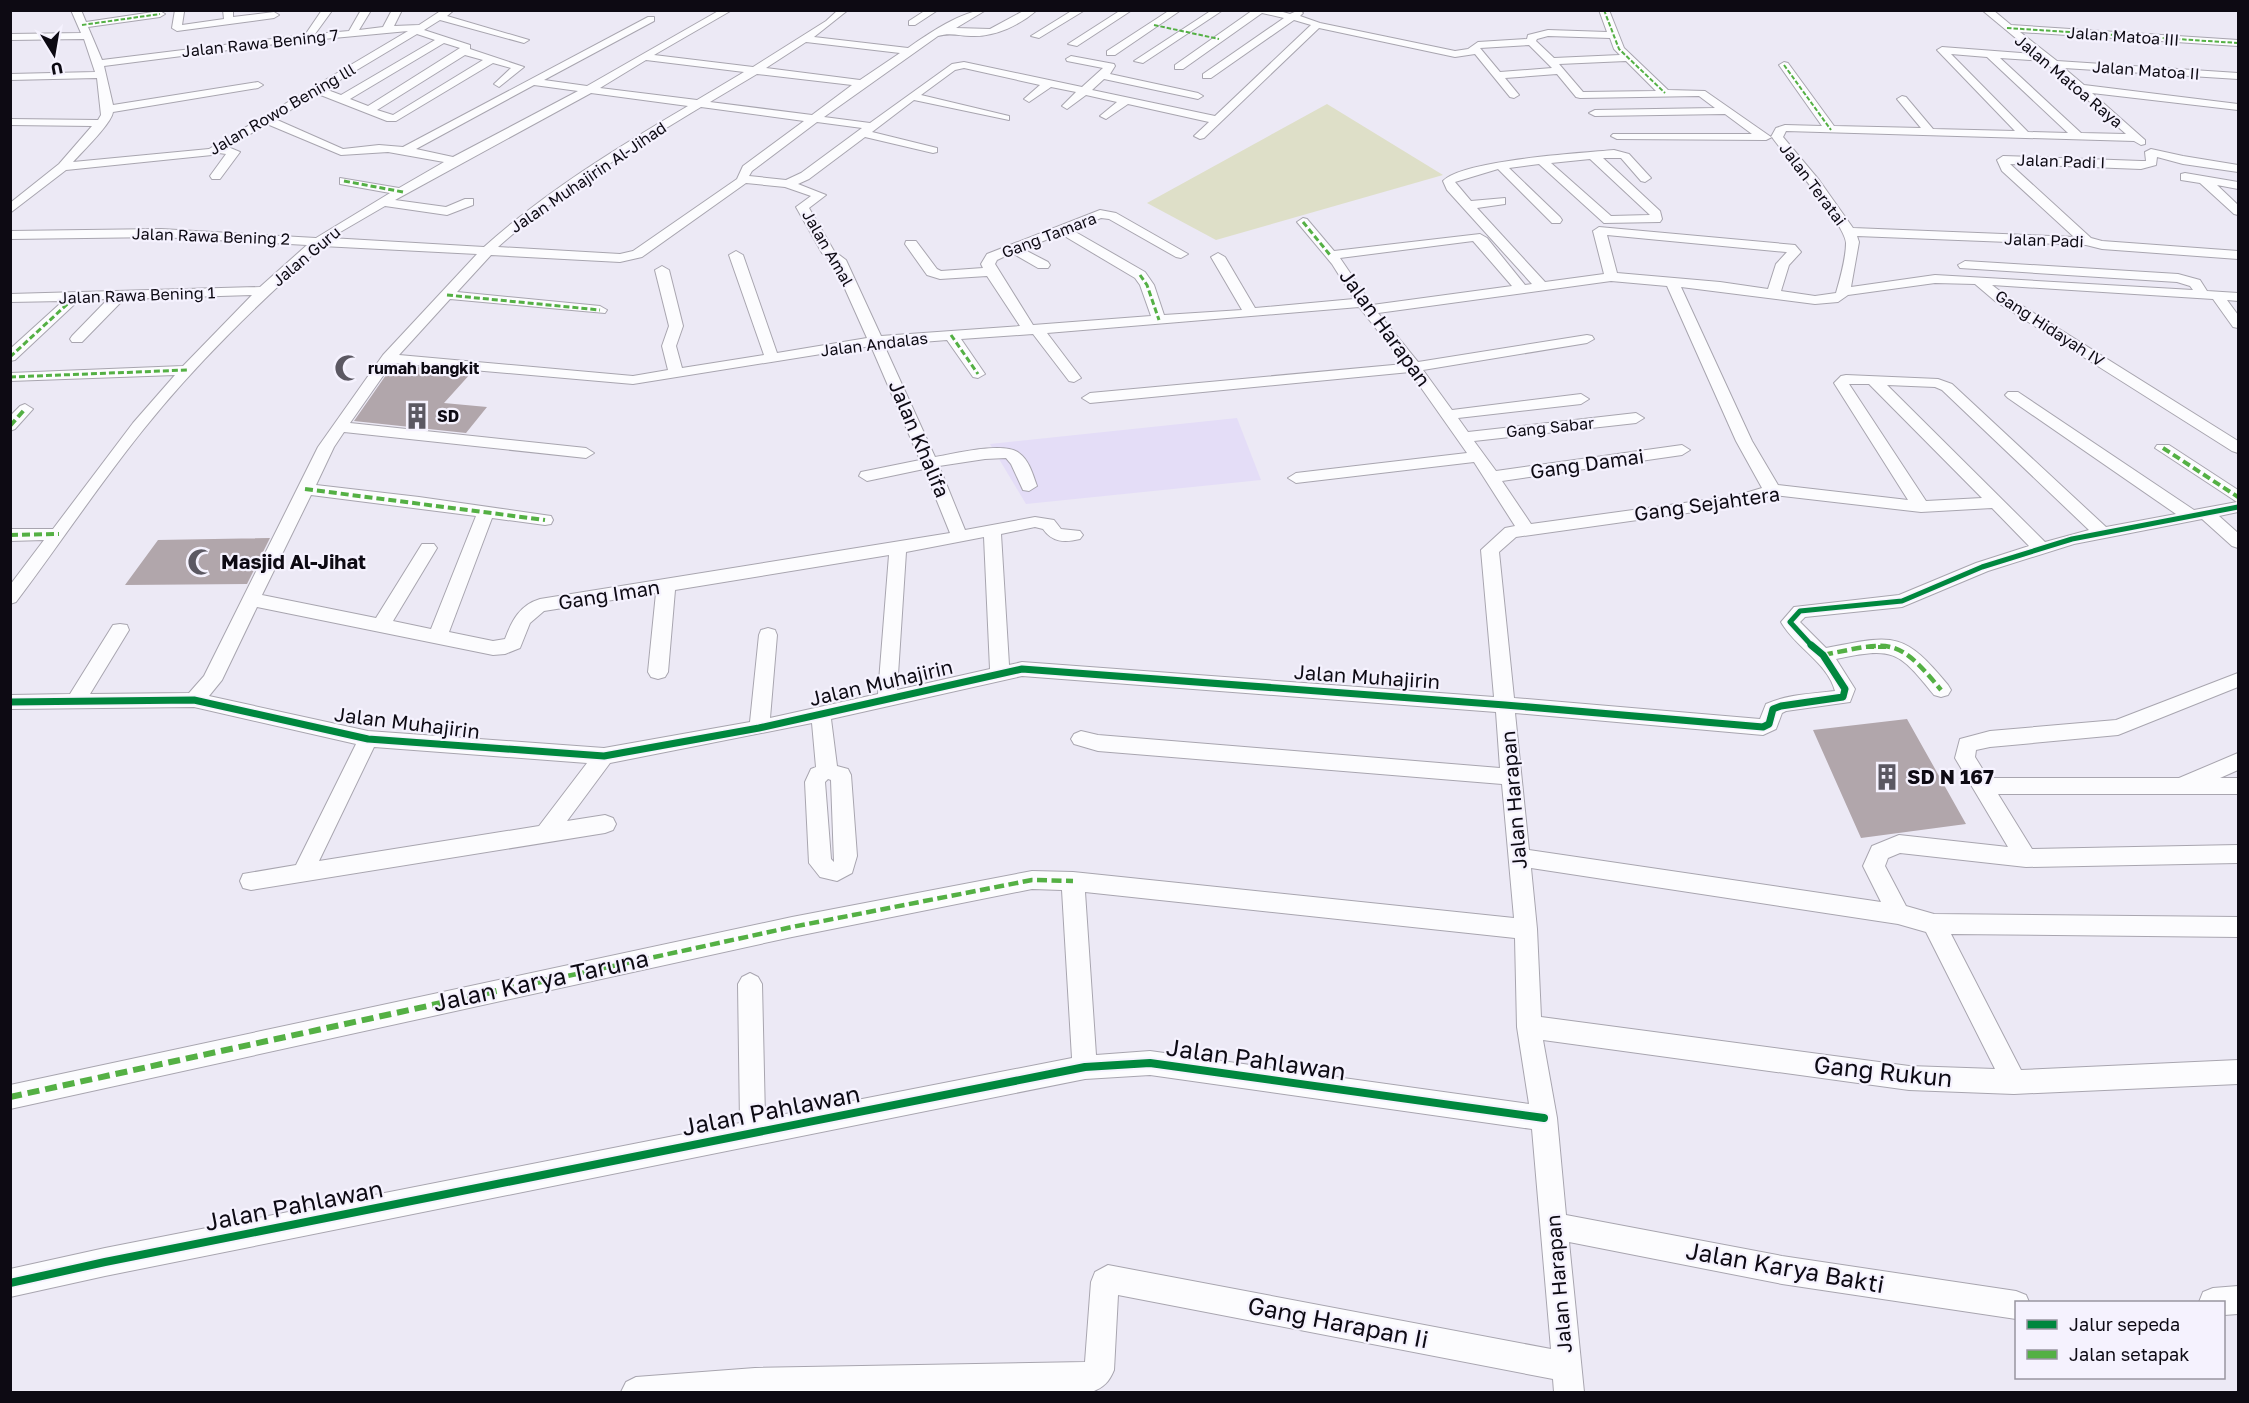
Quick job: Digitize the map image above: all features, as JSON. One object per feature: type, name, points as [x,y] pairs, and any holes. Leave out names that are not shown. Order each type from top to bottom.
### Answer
[{"type":"street","points":[[10,209],[63,167],[107,116],[108,109],[99,69],[76,10]]},
{"type":"street","points":[[387,30],[397,10]]},
{"type":"street","name":"Jalan Guru","points":[[10,598],[138,426],[187,370],[264,291],[319,242],[337,228],[455,161],[588,90],[728,10]]},
{"type":"street","name":"Jalan Muhajirin Al-Jihad","points":[[194,700],[212,680],[326,447],[388,358],[488,250],[521,220],[648,134],[805,39],[844,10]]},
{"type":"street","points":[[912,23],[934,10]]},
{"type":"street","points":[[947,30],[974,34],[993,33],[1033,10]]},
{"type":"street","points":[[1036,36],[1081,10]]},
{"type":"street","points":[[1073,44],[1128,10]]},
{"type":"street","points":[[1139,61],[1187,33],[1219,10]]},
{"type":"street","points":[[1179,67],[1261,10],[1297,14],[1317,25],[1455,54],[1466,54],[1478,45],[1487,43],[1532,42],[1551,60],[1580,95],[1701,93],[1763,136]]},
{"type":"street","points":[[1604,10],[1619,50],[1665,93]]},
{"type":"street","name":"Jalan Matoa Raya","points":[[1986,10],[2050,61],[2151,152]]},
{"type":"street","name":"Jalan Rawa Bening 2","points":[[10,235],[67,232],[160,232],[630,257],[744,179],[742,178],[747,169],[862,83],[935,34],[981,11]]},
{"type":"street","points":[[1111,53],[1171,11]]},
{"type":"street","points":[[179,12],[177,28],[223,23],[229,15],[270,25]]},
{"type":"street","points":[[308,37],[326,12]]},
{"type":"street","points":[[352,33],[365,12]]},
{"type":"street","points":[[82,25],[160,14]]},
{"type":"street","points":[[445,14],[524,40]]},
{"type":"street","name":"Jalan Rowo Bening lll","points":[[63,167],[204,154],[217,149],[445,14]]},
{"type":"street","points":[[1207,76],[1297,14]]},
{"type":"street","points":[[405,150],[656,15]]},
{"type":"street","name":"Jalan Rawa Bening 7","points":[[10,77],[99,69],[270,25],[308,37],[420,29]]},
{"type":"street","points":[[1154,25],[1219,39]]},
{"type":"street","points":[[1200,136],[1317,25]]},
{"type":"street","name":"Jalan Matoa III","points":[[2007,28],[2238,43]]},
{"type":"street","points":[[420,29],[466,47],[464,51]]},
{"type":"street","points":[[1532,42],[1532,37],[1548,33],[1613,35]]},
{"type":"street","points":[[10,37],[88,36]]},
{"type":"street","points":[[342,99],[444,39]]},
{"type":"street","points":[[805,39],[910,51]]},
{"type":"street","points":[[1517,42],[1557,86]]},
{"type":"street","points":[[1475,48],[1514,94]]},
{"type":"street","name":"Jalan Matoa II","points":[[2025,135],[1942,50],[2238,76]]},
{"type":"street","points":[[369,110],[464,51],[519,67],[499,84]]},
{"type":"street","points":[[1990,54],[2079,137]]},
{"type":"street","points":[[643,57],[862,83]]},
{"type":"street","points":[[1551,60],[1627,58]]},
{"type":"street","points":[[318,90],[391,119],[401,117],[492,59]]},
{"type":"street","points":[[1067,106],[1110,66],[1071,59]]},
{"type":"street","points":[[1784,64],[1798,87],[1831,130]]},
{"type":"street","points":[[744,179],[788,184],[805,176],[957,66],[1049,83],[1217,120]]},
{"type":"street","points":[[1497,75],[1560,71]]},
{"type":"street","points":[[1153,86],[1168,74]]},
{"type":"street","points":[[1102,75],[1198,96]]},
{"type":"street","points":[[532,82],[815,119],[867,130],[891,145],[933,150]]},
{"type":"street","points":[[1029,99],[1049,83]]},
{"type":"street","points":[[108,109],[258,85]]},
{"type":"street","points":[[2079,88],[2238,107]]},
{"type":"street","points":[[914,97],[1005,118]]},
{"type":"street","points":[[1902,99],[1931,133]]},
{"type":"street","points":[[1106,116],[1126,100]]},
{"type":"street","points":[[1719,138],[1704,124],[1692,120],[1598,117],[1728,111]]},
{"type":"street","points":[[267,120],[341,152],[349,153],[377,148],[405,150],[455,161]]},
{"type":"street","points":[[10,122],[102,123]]},
{"type":"street","name":"Jalan Teratai","points":[[1843,292],[1853,242],[1849,232],[1815,183],[1777,137],[1780,130],[1785,128],[1931,133],[1971,129],[2025,135],[2136,138]]},
{"type":"street","points":[[1617,136],[1777,137]]},
{"type":"street","points":[[216,176],[234,152],[217,149]]},
{"type":"street","points":[[2151,152],[2183,160],[2238,168]]},
{"type":"street","name":"Jalan Padi I","points":[[2086,241],[2006,168],[2003,160],[2141,165],[2152,164],[2151,152]]},
{"type":"street","points":[[1541,285],[1467,205],[1449,182],[1455,177],[1500,165],[1620,154],[1625,156],[1645,178]]},
{"type":"street","points":[[1542,161],[1608,220],[1656,219],[1656,214],[1593,156]]},
{"type":"street","points":[[1500,165],[1556,220]]},
{"type":"street","points":[[2185,177],[2238,184]]},
{"type":"street","points":[[2203,179],[2235,206]]},
{"type":"street","points":[[344,181],[403,192]]},
{"type":"street","name":"Jalan Amal","points":[[788,184],[820,195],[802,207],[829,253],[839,260],[877,341]]},
{"type":"street","points":[[1467,205],[1501,201]]},
{"type":"street","points":[[383,202],[447,211],[469,202]]},
{"type":"street","name":"Gang Tamara","points":[[1074,378],[1033,329],[991,272],[989,260],[1012,248],[1093,216],[1106,215],[1181,254]]},
{"type":"street","name":"Jalan Harapan","points":[[1303,222],[1414,367],[1526,529],[1511,532],[1490,550],[1526,929],[1529,1027],[1544,1118],[1568,1379]]},
{"type":"street","points":[[1061,229],[1140,275],[1147,285],[1159,320]]},
{"type":"street","points":[[1611,277],[1599,231],[1790,248],[1794,252],[1784,264],[1774,292]]},
{"type":"street","name":"Jalan Padi","points":[[1849,232],[2086,241],[2238,255]]},
{"type":"street","points":[[1330,255],[1475,237],[1482,241],[1521,288]]},
{"type":"street","points":[[1970,237],[2002,267]]},
{"type":"street","points":[[911,244],[932,272],[940,275],[991,272]]},
{"type":"street","points":[[1012,248],[1043,265]]},
{"type":"street","points":[[736,255],[772,358]]},
{"type":"street","points":[[1218,257],[1251,313]]},
{"type":"street","points":[[1965,265],[2178,278],[2195,283],[2238,324]]},
{"type":"street","points":[[662,270],[676,326],[669,346],[676,374]]},
{"type":"street","points":[[1366,306],[1611,277],[1774,292],[1815,300],[1833,299],[1841,296],[1843,292]]},
{"type":"street","name":"Gang Hidayah IV","points":[[1843,292],[1935,279],[1978,280],[2000,297],[2238,448]]},
{"type":"street","points":[[1978,280],[2238,297]]},
{"type":"street","points":[[1671,282],[1744,441],[1772,490]]},
{"type":"street","name":"Jalan Rawa Bening 1","points":[[10,298],[264,291]]},
{"type":"street","points":[[77,339],[120,295]]},
{"type":"street","points":[[447,295],[600,310]]},
{"type":"street","points":[[10,357],[76,296]]},
{"type":"street","name":"Jalan Andalas","points":[[388,358],[633,380],[877,341],[1366,306]]},
{"type":"street","points":[[951,335],[978,374]]},
{"type":"street","points":[[1090,398],[1414,367],[1587,339]]},
{"type":"street","name":"Jalan Khalifa","points":[[877,341],[960,537]]},
{"type":"street","points":[[10,377],[187,370]]},
{"type":"street","points":[[1921,507],[1843,389],[1842,383],[1846,379],[1938,384],[1953,391],[1985,424],[2102,533]]},
{"type":"street","points":[[1873,380],[2042,549]]},
{"type":"street","points":[[2013,394],[2238,542]]},
{"type":"street","points":[[1448,415],[1581,399]]},
{"type":"street","points":[[10,426],[25,409]]},
{"type":"street","name":"Gang Sabar","points":[[1464,437],[1636,418]]},
{"type":"street","points":[[341,427],[586,453]]},
{"type":"street","points":[[2163,448],[2238,497]]},
{"type":"street","name":"Gang Damai","points":[[1492,477],[1682,450]]},
{"type":"street","points":[[867,476],[930,463],[1009,453],[1015,457],[1029,486]]},
{"type":"street","points":[[1296,478],[1478,457]]},
{"type":"street","points":[[305,489],[545,520]]},
{"type":"street","name":"Gang Sejahtera","points":[[1526,529],[1737,501],[1772,490],[1921,507],[1996,503]]},
{"type":"street","points":[[1941,690],[1908,653],[1884,645],[1823,655],[1804,639],[1790,622],[1793,616],[1800,611],[1902,601],[1982,567],[2102,533],[2238,507]]},
{"type":"street","points":[[438,636],[486,512]]},
{"type":"street","name":"Gang Iman","points":[[250,599],[493,648],[505,647],[513,643],[523,617],[529,610],[540,605],[898,548],[1042,522],[1056,534],[1074,535]]},
{"type":"street","points":[[992,532],[1000,673]]},
{"type":"street","points":[[10,535],[59,534]]},
{"type":"street","points":[[381,625],[428,548]]},
{"type":"street","points":[[887,699],[898,548]]},
{"type":"street","points":[[658,672],[666,586]]},
{"type":"street","points":[[75,702],[120,630]]},
{"type":"street","points":[[759,728],[768,635]]},
{"type":"street","name":"Jalan Muhajirin","points":[[10,702],[194,700],[368,739],[441,747],[604,756],[759,728],[1000,673],[1033,669],[1763,727],[1769,724],[1773,708],[1783,704],[1843,697],[1845,689],[1823,655]]},
{"type":"street","points":[[2026,858],[1965,758],[1967,744],[1990,739],[2118,727],[2238,680]]},
{"type":"street","points":[[821,714],[826,771]]},
{"type":"street","points":[[303,872],[368,739]]},
{"type":"street","points":[[1081,739],[1098,743],[1512,777]]},
{"type":"street","points":[[546,833],[604,756]]},
{"type":"street","points":[[2181,786],[2238,761]]},
{"type":"street","points":[[1983,786],[2238,786]]},
{"type":"street","points":[[251,880],[605,824]]},
{"type":"street","points":[[1898,914],[1874,866],[1880,852],[1899,844],[2026,858],[2238,854]]},
{"type":"street","points":[[1519,857],[1898,914],[1934,924],[2238,927]]},
{"type":"street","name":"Jalan Karya Taruna","points":[[10,1096],[792,927],[1032,880],[1073,881],[1526,929]]},
{"type":"street","points":[[1073,881],[1085,1067]]},
{"type":"street","points":[[1934,924],[2014,1082]]},
{"type":"street","points":[[750,984],[753,1133]]},
{"type":"street","name":"Gang Rukun","points":[[1529,1027],[1909,1078],[2014,1082],[2238,1072]]},
{"type":"street","name":"Jalan Pahlawan","points":[[10,1283],[1085,1067],[1150,1063],[1544,1118]]},
{"type":"street","name":"Jalan Karya Bakti","points":[[1554,1226],[1782,1270],[2015,1305]]},
{"type":"street","name":"Gang Harapan Ii","points":[[804,1387],[983,1377],[1092,1377],[1099,1370],[1108,1280],[1568,1379]]},
{"type":"street","points":[[636,1392],[804,1387]]},
{"type":"shaded area","points":[[1237,418],[1261,480],[1026,504],[990,444]]},
{"type":"green space","points":[[1327,104],[1443,175],[1216,240],[1147,203]]},
{"type":"building","points":[[393,365],[472,372],[444,403],[487,407],[466,433],[354,421]]},
{"type":"building","name":"Masjid Al-Jihat","points":[[270,538],[247,584],[125,585],[158,540]]},
{"type":"building","name":"SD N 167","points":[[1907,719],[1966,824],[1861,838],[1813,730]]},
{"type":"marked path","points":[[1604,10],[1619,49],[1665,93]]},
{"type":"marked path","points":[[82,25],[160,14]]},
{"type":"marked path","points":[[1154,25],[1219,39]]},
{"type":"marked path","points":[[2007,28],[2238,43]]},
{"type":"marked path","points":[[1784,65],[1831,130]]},
{"type":"marked path","points":[[344,181],[403,192]]},
{"type":"marked path","points":[[1303,222],[1330,255]]},
{"type":"marked path","points":[[1140,275],[1147,285],[1159,320]]},
{"type":"marked path","points":[[447,295],[600,310]]},
{"type":"marked path","points":[[10,357],[76,296]]},
{"type":"marked path","points":[[951,335],[978,374]]},
{"type":"marked path","points":[[10,377],[187,370]]},
{"type":"marked path","points":[[10,426],[25,409]]},
{"type":"marked path","points":[[2163,448],[2238,497]]},
{"type":"marked path","points":[[305,489],[545,520]]},
{"type":"marked path","points":[[10,535],[59,534]]},
{"type":"marked path","points":[[1823,655],[1865,647],[1897,648],[1916,660],[1941,690]]},
{"type":"marked path","points":[[10,1097],[792,927],[1032,880],[1073,881]]},
{"type":"cycle path","points":[[10,702],[194,700],[368,739],[604,756],[759,728],[1022,669],[1505,705],[1763,727],[1769,724],[1773,709],[1790,703],[1843,697],[1845,689],[1823,655],[1804,639],[1790,622],[1800,611],[1902,601],[1982,567],[2072,539],[2238,507]]},
{"type":"cycle path","points":[[10,1283],[105,1262],[1085,1067],[1150,1063],[1544,1118]]},
{"type":"place","name":"rumah bangkit","points":[[348,368]]},
{"type":"place","name":"SD","points":[[417,416]]},
{"type":"place","name":"Masjid Al-Jihat","points":[[201,562]]},
{"type":"place","name":"SD N 167","points":[[1887,777]]}]
